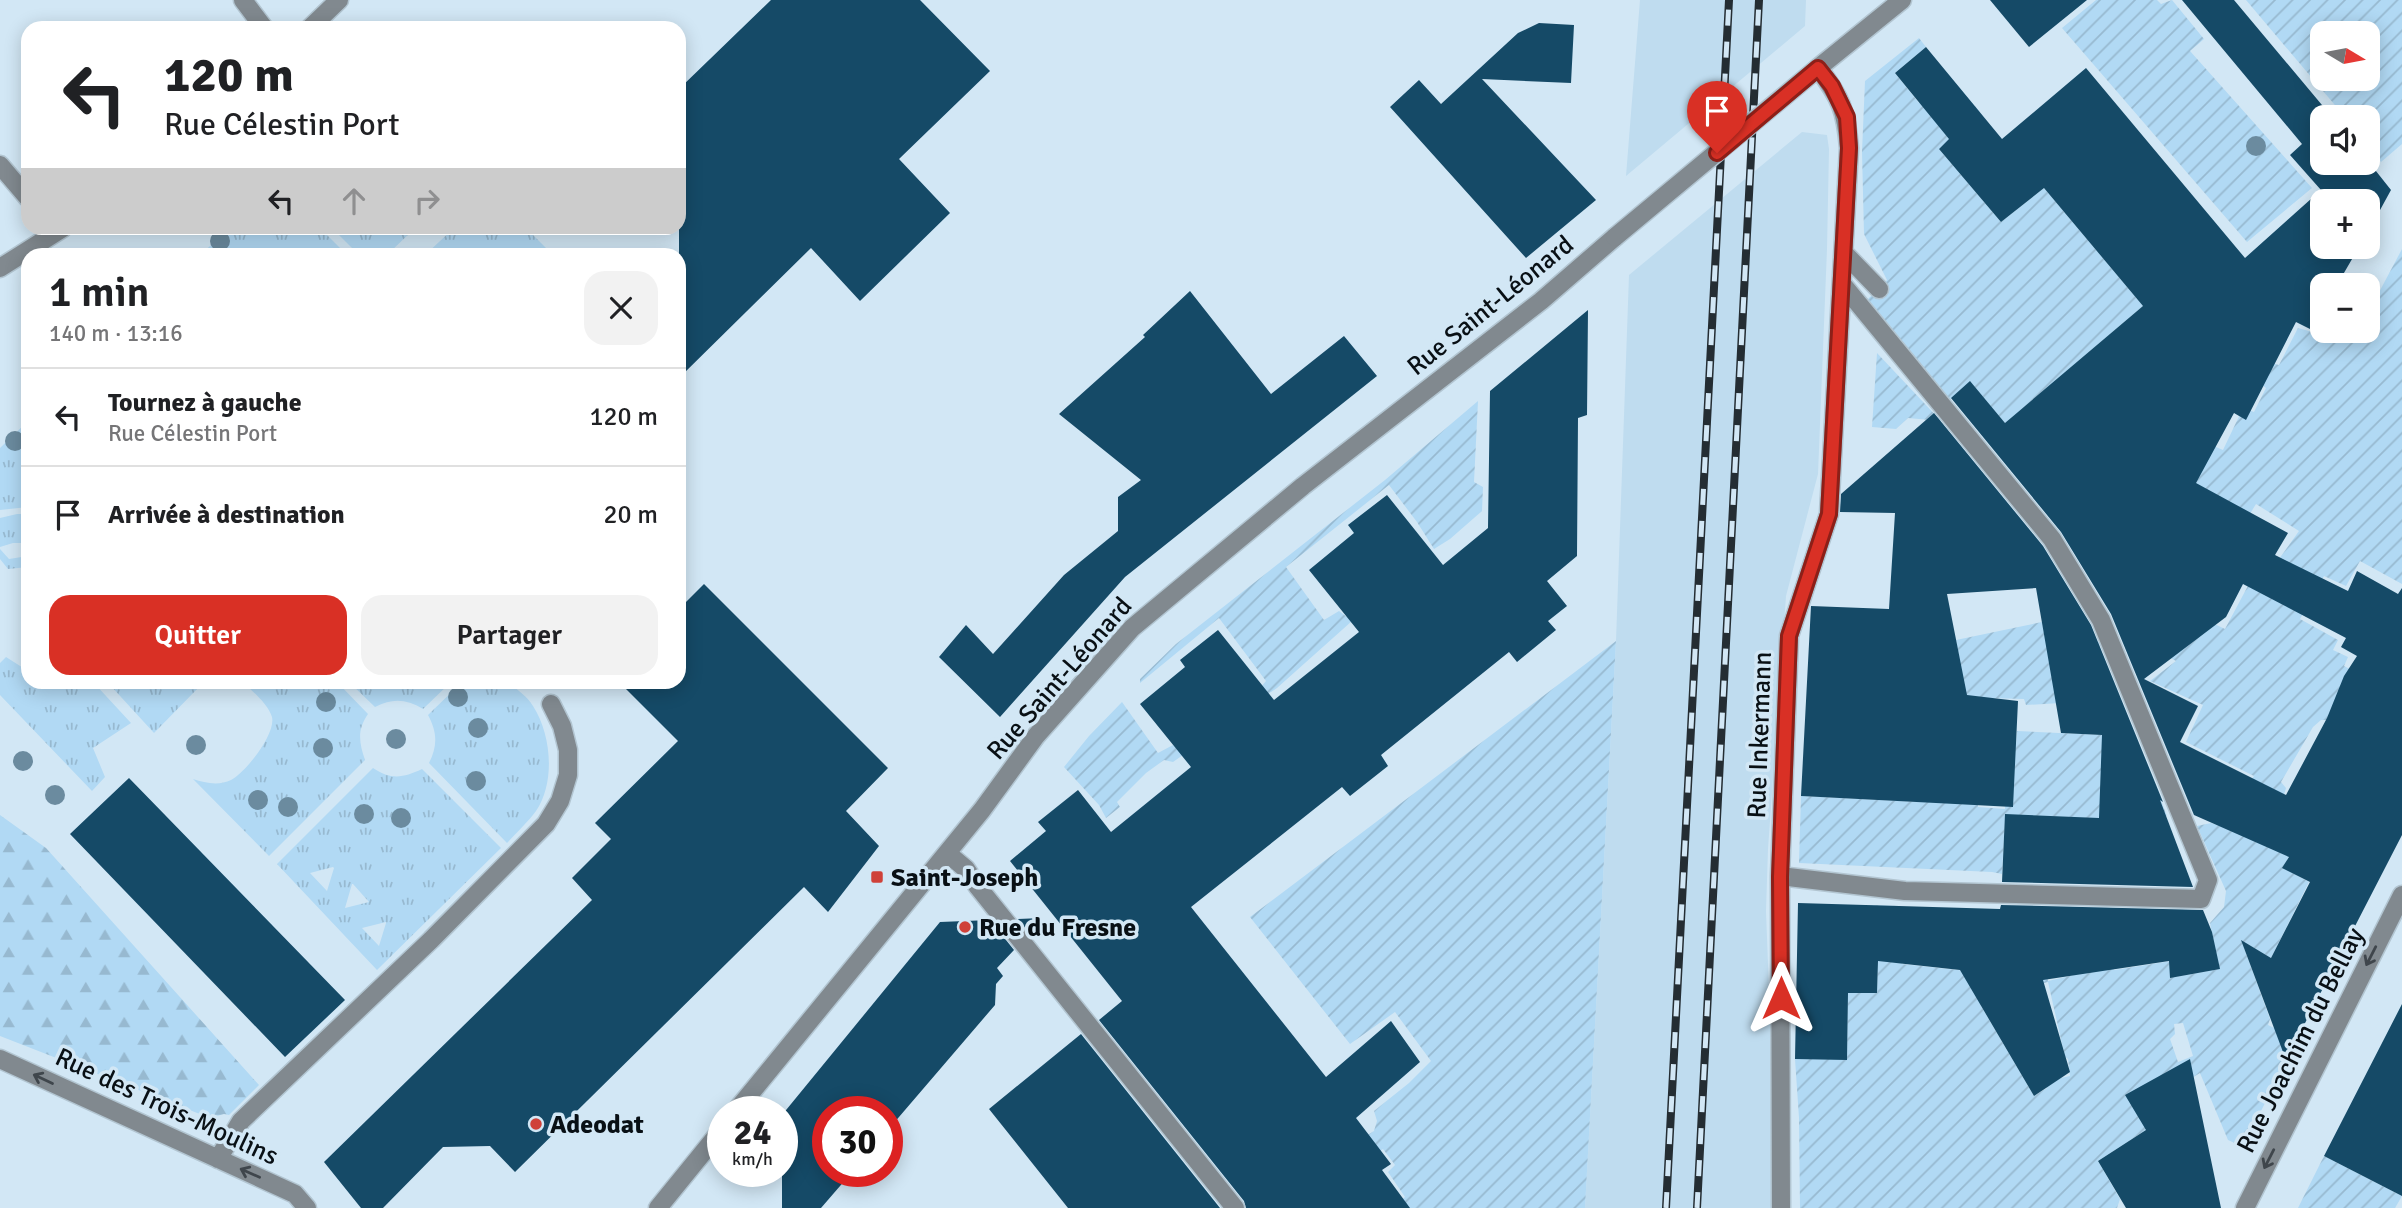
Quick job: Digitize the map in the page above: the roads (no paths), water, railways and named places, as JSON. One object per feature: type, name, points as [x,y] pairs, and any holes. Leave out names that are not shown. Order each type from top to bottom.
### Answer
[{"type":"street","points":[[243,0],[259,21]]},
{"type":"street","points":[[317,21],[339,0]]},
{"type":"street","name":"Rue Saint-Léonard","points":[[748,1096],[947,853],[1037,736],[1132,628],[1303,486],[1541,301],[1902,0]]},
{"type":"street","name":"Rue Inkermann","points":[[1782,1208],[1780,877],[1789,636],[1829,514],[1849,148],[1847,117],[1832,86],[1818,68]]},
{"type":"street","points":[[0,165],[21,190]]},
{"type":"street","points":[[29,248],[48,235]]},
{"type":"street","points":[[0,268],[21,254]]},
{"type":"street","points":[[1844,254],[1879,289]]},
{"type":"street","points":[[1780,877],[1905,891],[2201,899],[2208,880],[2101,620],[2059,550],[1843,285]]},
{"type":"street","points":[[218,1158],[241,1121],[431,940],[546,824],[560,801],[568,775],[568,750],[562,726],[551,704]]},
{"type":"street","points":[[947,853],[967,869],[978,887],[1235,1208]]},
{"type":"street","name":"Rue Joachim du Bellay","points":[[2245,1208],[2402,895]]},
{"type":"street","name":"Rue des Trois-Moulins","points":[[0,1059],[295,1194],[307,1208]]},
{"type":"street","points":[[666,1205],[707,1150]]},
{"type":"railway","points":[[1666,1208],[1729,0]]},
{"type":"railway","points":[[1697,1208],[1759,0]]},
{"type":"place","name":"Saint-Joseph","points":[[877,877]]},
{"type":"place","name":"Rue du Fresne","points":[[965,927]]},
{"type":"place","name":"Adeodat","points":[[536,1124]]}]
